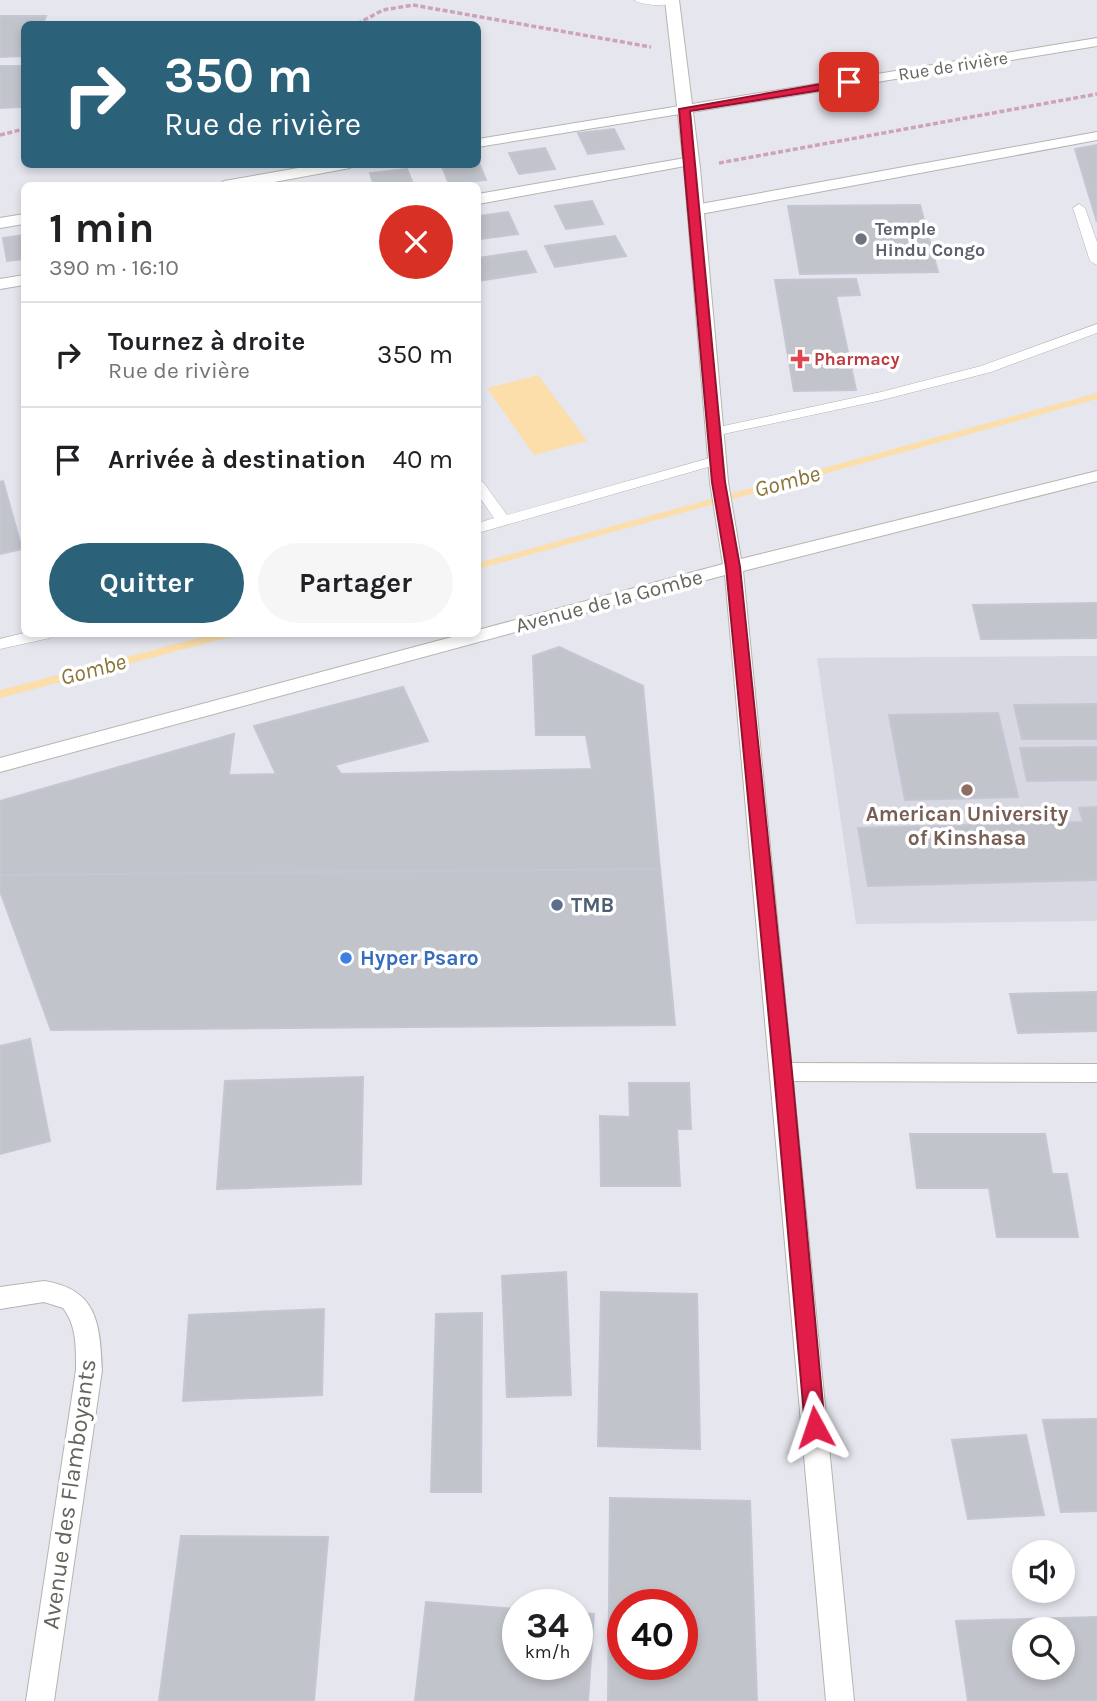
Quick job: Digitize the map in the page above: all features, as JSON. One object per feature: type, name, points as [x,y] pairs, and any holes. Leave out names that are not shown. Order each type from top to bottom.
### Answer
[{"type":"street","points":[[672,1],[692,164],[719,482],[733,567],[783,1072],[840,1701]]},
{"type":"street","name":"Rue de rivière","points":[[481,143],[1097,43]]},
{"type":"street","points":[[695,210],[1097,136]]},
{"type":"street","points":[[481,199],[692,164]]},
{"type":"street","points":[[247,182],[327,168]]},
{"type":"street","points":[[0,223],[21,220]]},
{"type":"street","points":[[0,284],[21,280]]},
{"type":"street","name":"Avenue de la Gombe","points":[[481,635],[733,567],[1097,476]]},
{"type":"street","name":"Avenue de la Gombe","points":[[0,765],[474,637]]},
{"type":"street","points":[[783,1072],[1097,1073]]},
{"type":"street","name":"Avenue des Flamboyants","points":[[0,1298],[29,1290],[66,1295],[81,1310],[89,1334],[89,1370],[40,1701]]},
{"type":"lane","points":[[639,0],[672,1]]},
{"type":"lane","points":[[1079,208],[1097,261]]},
{"type":"lane","points":[[714,432],[882,396],[986,369],[1097,328]]},
{"type":"lane","points":[[481,526],[717,460]]},
{"type":"lane","points":[[481,489],[504,521]]},
{"type":"lane","points":[[0,644],[31,637]]},
{"type":"path","points":[[361,21],[374,12],[393,6],[413,5],[678,52]]},
{"type":"path","points":[[692,164],[1097,94]]},
{"type":"path","points":[[0,135],[21,130]]},
{"type":"shaded area","points":[[538,375],[587,441],[534,455],[487,388]]},
{"type":"shaded area","name":"American University of Kinshasa","points":[[1097,656],[1097,921],[856,924],[817,658]]},
{"type":"building","points":[[0,16],[46,16],[44,21],[21,21],[21,56],[0,57]]},
{"type":"building","points":[[0,66],[21,66],[20,107],[0,108]]},
{"type":"building","points":[[614,129],[624,149],[588,154],[578,133]]},
{"type":"building","points":[[1097,145],[1097,222],[1075,149]]},
{"type":"building","points":[[545,148],[555,169],[519,174],[509,153]]},
{"type":"building","points":[[443,168],[481,168],[486,180],[468,182],[448,182]]},
{"type":"building","points":[[407,169],[412,182],[373,182],[370,173]]},
{"type":"building","points":[[592,201],[603,224],[566,229],[555,206]]},
{"type":"building","name":"Temple Hindu Congo","points":[[920,205],[938,272],[800,274],[788,206]]},
{"type":"building","points":[[508,212],[518,234],[481,239],[481,216]]},
{"type":"building","points":[[21,235],[21,259],[7,261],[3,238]]},
{"type":"building","points":[[615,236],[626,256],[555,267],[545,246]]},
{"type":"building","points":[[526,251],[536,272],[481,281],[481,258]]},
{"type":"building","points":[[856,279],[860,295],[836,296],[856,390],[794,391],[775,280]]},
{"type":"building","points":[[3,481],[21,549],[0,554],[0,482]]},
{"type":"building","points":[[1097,603],[1097,638],[981,639],[973,605]]},
{"type":"building","points":[[559,647],[643,686],[660,869],[0,875],[0,801],[234,734],[229,775],[276,774],[254,726],[403,687],[428,741],[335,765],[341,774],[592,769],[586,735],[536,735],[533,656]]},
{"type":"building","points":[[1097,704],[1097,739],[1022,739],[1014,705]]},
{"type":"building","points":[[998,713],[1018,797],[905,800],[889,715]]},
{"type":"building","points":[[1097,747],[1097,780],[1027,781],[1020,748]]},
{"type":"building","points":[[1097,807],[1097,880],[868,886],[858,828],[1083,822],[1079,808]]},
{"type":"building","name":"Hyper Psaro","points":[[660,869],[675,1025],[51,1030],[0,891],[0,875]]},
{"type":"building","points":[[1097,992],[1097,1031],[1018,1033],[1010,994]]},
{"type":"building","points":[[30,1039],[50,1141],[0,1154],[0,1046]]},
{"type":"building","points":[[363,1077],[361,1184],[217,1189],[225,1081]]},
{"type":"building","points":[[629,1083],[689,1083],[691,1129],[677,1129],[680,1186],[601,1186],[600,1116],[630,1117]]},
{"type":"building","points":[[910,1134],[1045,1134],[1052,1174],[1067,1174],[1078,1237],[997,1237],[989,1188],[917,1188]]},
{"type":"building","points":[[566,1272],[571,1395],[507,1397],[502,1276]]},
{"type":"building","points":[[601,1292],[697,1294],[700,1449],[598,1446]]},
{"type":"building","points":[[324,1309],[322,1395],[183,1401],[189,1315]]},
{"type":"building","points":[[482,1313],[481,1492],[431,1492],[436,1314]]},
{"type":"building","points":[[1097,1419],[1097,1511],[1061,1512],[1043,1420]]},
{"type":"building","points":[[1026,1435],[1044,1515],[968,1519],[952,1440]]},
{"type":"building","points":[[610,1498],[750,1501],[757,1701],[608,1701],[608,1680],[698,1680],[698,1589],[609,1589]]},
{"type":"building","points":[[181,1536],[328,1537],[314,1701],[159,1701]]},
{"type":"building","points":[[426,1602],[502,1608],[502,1680],[589,1680],[588,1701],[415,1701]]},
{"type":"building","points":[[1097,1617],[1097,1701],[968,1701],[956,1621],[1012,1619],[1012,1680],[1075,1680],[1075,1618]]},
{"type":"waterway","name":"Gombe","points":[[481,565],[1097,396]]},
{"type":"waterway","name":"Gombe","points":[[0,694],[215,637]]},
{"type":"place","name":"Temple Hindu Congo","points":[[861,239]]},
{"type":"place","name":"Pharmacy","points":[[800,359]]},
{"type":"place","name":"American University of Kinshasa","points":[[967,790]]},
{"type":"place","name":"TMB","points":[[557,905]]},
{"type":"place","name":"Hyper Psaro","points":[[346,958]]},
{"type":"route","points":[[815,1427],[733,567],[719,482],[692,168],[684,109],[849,82]]}]
